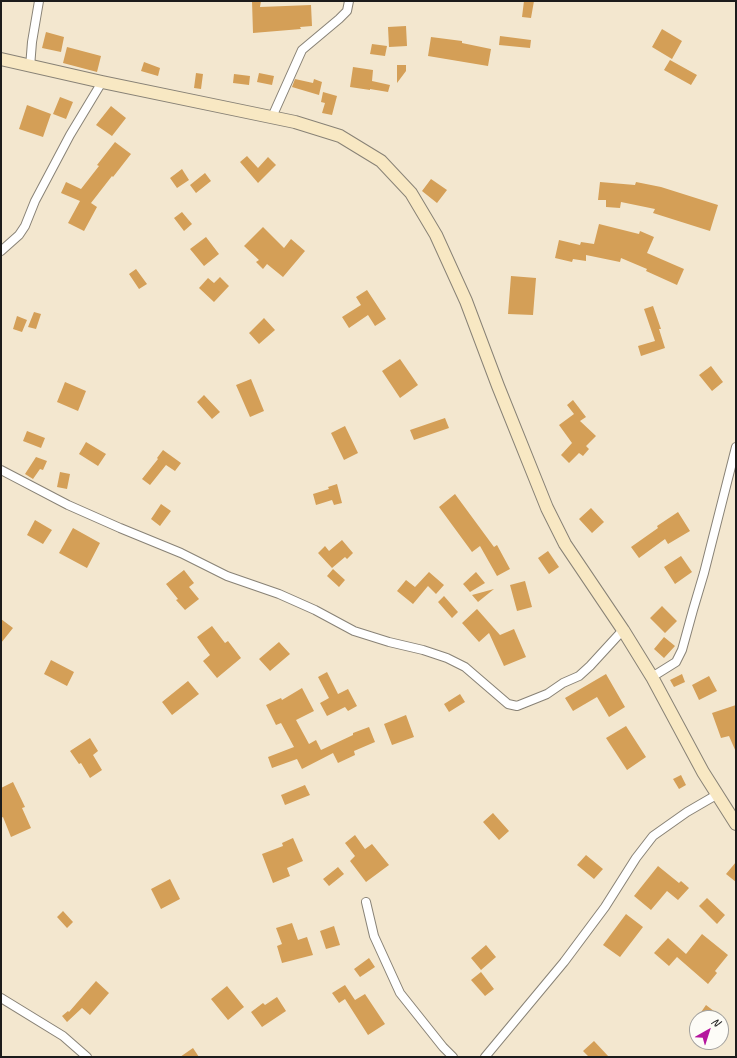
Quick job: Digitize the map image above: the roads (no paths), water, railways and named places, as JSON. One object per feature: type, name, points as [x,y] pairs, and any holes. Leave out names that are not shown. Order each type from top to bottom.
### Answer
[{"type":"main road","points":[[1,59],[30,67],[295,122],[340,136],[381,161],[411,193],[436,235],[466,302],[547,508],[565,544],[623,630],[652,677],[703,772],[736,824]]},
{"type":"street","points":[[30,67],[32,42],[39,1]]},
{"type":"street","points":[[272,117],[302,50],[347,11],[349,1]]},
{"type":"street","points":[[1,251],[19,236],[25,226],[38,195],[70,135],[102,82]]},
{"type":"street","points":[[652,677],[676,662],[682,650],[704,573],[736,447]]},
{"type":"street","points":[[1,470],[68,505],[181,553],[227,576],[279,594],[315,610],[354,631],[447,658],[465,667],[508,704],[517,706],[547,694],[579,676],[623,630]]},
{"type":"street","points":[[485,1057],[568,956],[605,907],[645,846],[654,836],[687,812],[718,794]]},
{"type":"street","points":[[366,902],[374,936],[400,993],[443,1047],[453,1057]]},
{"type":"street","points":[[1,998],[63,1036],[87,1057]]}]
